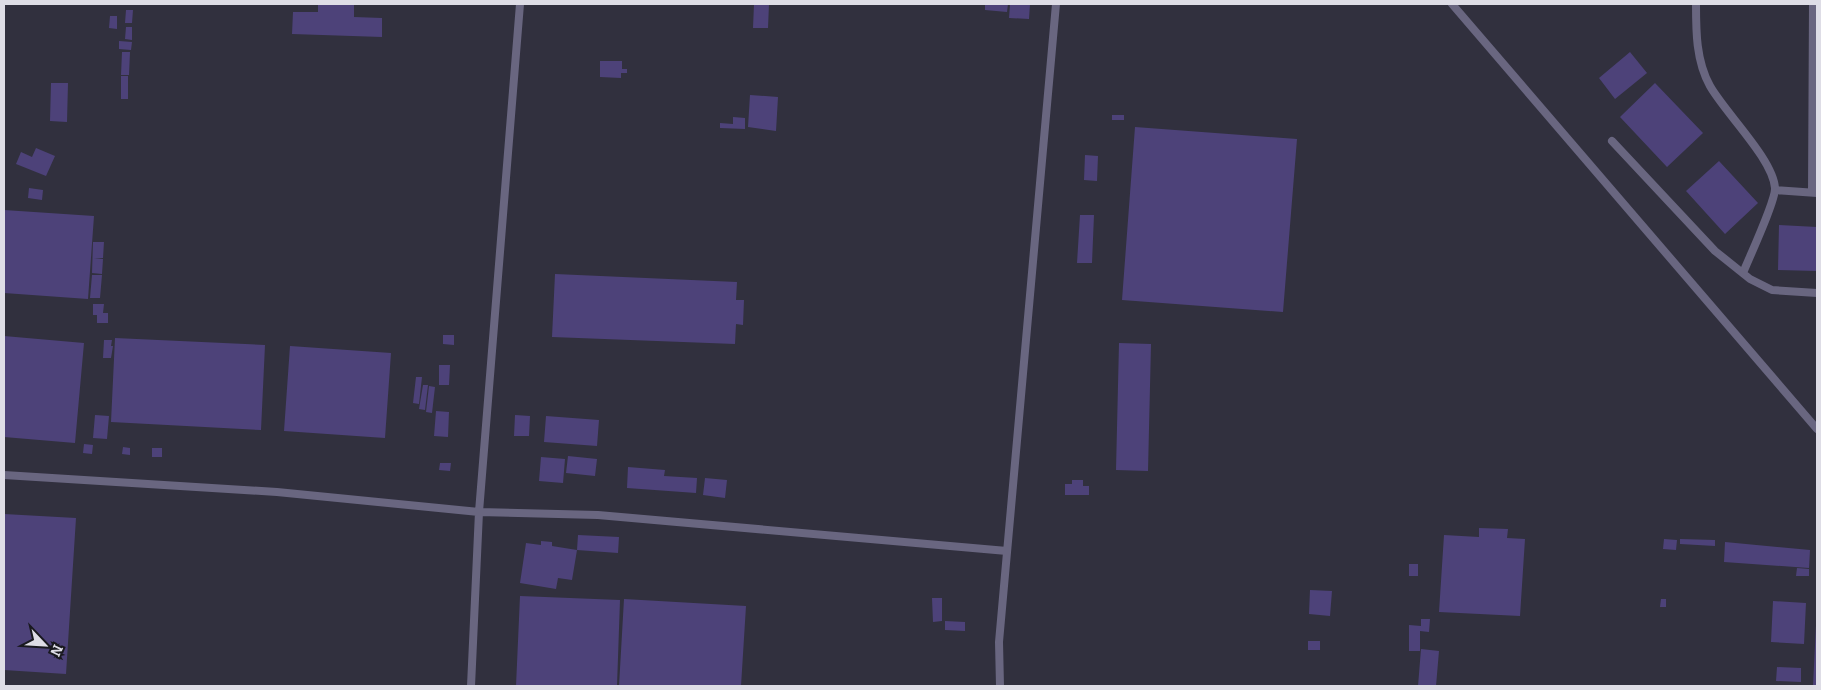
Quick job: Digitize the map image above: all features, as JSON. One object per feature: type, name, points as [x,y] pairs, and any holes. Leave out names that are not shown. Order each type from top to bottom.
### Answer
[{"type":"lane","points":[[471,686],[479,512],[520,4]]},
{"type":"lane","points":[[1000,686],[999,642],[1056,4]]},
{"type":"lane","points":[[1452,4],[1817,428]]},
{"type":"lane","points":[[1696,4],[1696,38],[1709,84],[1727,112],[1772,170],[1776,190],[1743,273]]},
{"type":"lane","points":[[1776,190],[1815,193],[1813,4]]},
{"type":"lane","points":[[1612,142],[1715,251],[1743,273],[1772,290],[1817,293]]},
{"type":"lane","points":[[4,474],[277,492],[479,512],[598,515],[1007,550]]},
{"type":"building","points":[[318,4],[354,4],[354,17],[382,18],[382,37],[292,34],[293,12],[318,12]]},
{"type":"building","points":[[754,4],[769,4],[768,28],[753,28]]},
{"type":"building","points":[[985,4],[1008,4],[1007,12],[985,10]]},
{"type":"building","points":[[1010,4],[1030,4],[1029,19],[1009,18]]},
{"type":"building","points":[[126,10],[133,10],[132,23],[125,23]]},
{"type":"building","points":[[110,16],[117,16],[117,29],[109,28]]},
{"type":"building","points":[[126,27],[132,27],[132,40],[125,39]]},
{"type":"building","points":[[119,41],[132,42],[131,50],[119,49]]},
{"type":"building","points":[[122,52],[130,52],[129,75],[121,75]]},
{"type":"building","points":[[1630,52],[1647,73],[1615,99],[1599,78]]},
{"type":"building","points":[[600,61],[622,61],[622,69],[627,69],[627,73],[621,73],[621,78],[600,77]]},
{"type":"building","points":[[121,76],[128,76],[128,99],[121,99]]},
{"type":"building","points":[[51,83],[68,83],[67,122],[50,121]]},
{"type":"building","points":[[1655,83],[1703,133],[1667,167],[1620,117]]},
{"type":"building","points":[[750,95],[778,97],[776,131],[748,127]]},
{"type":"building","points":[[1112,115],[1124,115],[1124,120],[1112,120]]},
{"type":"building","points":[[733,117],[745,118],[745,129],[720,128],[720,123],[733,124]]},
{"type":"building","points":[[1135,127],[1297,139],[1283,312],[1122,300]]},
{"type":"building","points":[[36,148],[55,156],[46,176],[16,164],[21,152],[32,157]]},
{"type":"building","points":[[1085,155],[1098,156],[1097,181],[1084,180]]},
{"type":"building","points":[[1719,161],[1758,203],[1725,234],[1686,191]]},
{"type":"building","points":[[29,188],[43,190],[42,200],[28,198]]},
{"type":"building","points":[[4,210],[94,216],[88,299],[4,293]]},
{"type":"building","points":[[1080,215],[1094,215],[1092,263],[1077,263]]},
{"type":"building","points":[[1779,225],[1817,227],[1817,271],[1778,270]]},
{"type":"building","points":[[93,242],[104,242],[103,258],[94,258],[103,259],[102,274],[92,273]]},
{"type":"building","points":[[555,274],[737,282],[736,300],[744,300],[743,325],[736,324],[735,344],[552,337]]},
{"type":"building","points":[[92,275],[102,275],[100,298],[90,298]]},
{"type":"building","points":[[93,304],[104,304],[103,313],[108,313],[108,323],[97,323],[97,315],[93,315]]},
{"type":"building","points":[[443,335],[454,335],[454,345],[443,344]]},
{"type":"building","points":[[4,336],[84,343],[75,443],[4,437]]},
{"type":"building","points":[[115,338],[265,345],[261,430],[111,422]]},
{"type":"building","points":[[104,340],[112,340],[111,358],[103,358]]},
{"type":"building","points":[[1119,343],[1151,344],[1148,471],[1116,470]]},
{"type":"building","points":[[290,346],[391,353],[385,438],[284,431]]},
{"type":"building","points":[[439,365],[450,365],[449,385],[439,385]]},
{"type":"building","points":[[416,377],[422,377],[419,404],[413,403]]},
{"type":"building","points":[[423,385],[428,385],[425,410],[419,409]]},
{"type":"building","points":[[429,386],[435,387],[432,413],[426,412]]},
{"type":"building","points":[[436,411],[449,412],[448,437],[434,436]]},
{"type":"building","points":[[95,415],[109,416],[107,439],[93,438]]},
{"type":"building","points":[[515,415],[530,416],[529,436],[514,436]]},
{"type":"building","points":[[546,416],[599,420],[597,446],[544,442]]},
{"type":"building","points":[[84,444],[93,445],[92,454],[83,453]]},
{"type":"building","points":[[123,447],[130,448],[130,455],[122,454]]},
{"type":"building","points":[[152,448],[162,448],[162,457],[152,457]]},
{"type":"building","points":[[568,456],[597,459],[595,476],[566,473]]},
{"type":"building","points":[[541,457],[565,459],[563,483],[539,481]]},
{"type":"building","points":[[440,463],[451,463],[450,471],[439,470]]},
{"type":"building","points":[[628,467],[665,470],[664,476],[697,478],[696,493],[627,488]]},
{"type":"building","points":[[705,478],[727,480],[725,498],[703,495]]},
{"type":"building","points":[[1072,480],[1083,480],[1083,486],[1089,486],[1089,495],[1065,495],[1065,484],[1072,484]]},
{"type":"building","points":[[4,514],[76,518],[66,674],[4,670]]},
{"type":"building","points":[[1479,528],[1508,529],[1507,538],[1525,539],[1520,616],[1439,612],[1444,535],[1479,537]]},
{"type":"building","points":[[578,535],[619,537],[618,553],[577,550]]},
{"type":"building","points":[[1664,539],[1677,540],[1676,550],[1663,549]]},
{"type":"building","points":[[1680,539],[1715,540],[1715,546],[1680,544]]},
{"type":"building","points":[[541,541],[552,542],[552,546],[577,550],[572,580],[558,578],[556,589],[520,583],[526,543],[541,545]]},
{"type":"building","points":[[1725,542],[1810,550],[1809,568],[1724,562]]},
{"type":"building","points":[[1409,564],[1418,564],[1418,576],[1409,576]]},
{"type":"building","points":[[1797,568],[1809,569],[1809,576],[1796,576]]},
{"type":"building","points":[[1310,590],[1332,591],[1330,616],[1309,614]]},
{"type":"building","points":[[520,596],[620,600],[617,686],[516,686]]},
{"type":"building","points":[[932,598],[942,598],[942,621],[933,622]]},
{"type":"building","points":[[624,599],[746,606],[741,686],[619,686]]},
{"type":"building","points":[[1661,599],[1666,599],[1666,607],[1660,607]]},
{"type":"building","points":[[1773,601],[1806,603],[1804,644],[1771,642]]},
{"type":"building","points":[[1421,619],[1430,619],[1429,632],[1420,631],[1420,651],[1409,651],[1409,625],[1421,626]]},
{"type":"building","points":[[945,621],[965,622],[965,631],[945,630]]},
{"type":"building","points":[[1816,625],[1817,686],[1813,686]]},
{"type":"building","points":[[1308,641],[1320,641],[1320,650],[1308,650]]},
{"type":"building","points":[[1421,649],[1439,651],[1436,686],[1418,686]]},
{"type":"building","points":[[1777,667],[1801,668],[1801,682],[1776,681]]}]
